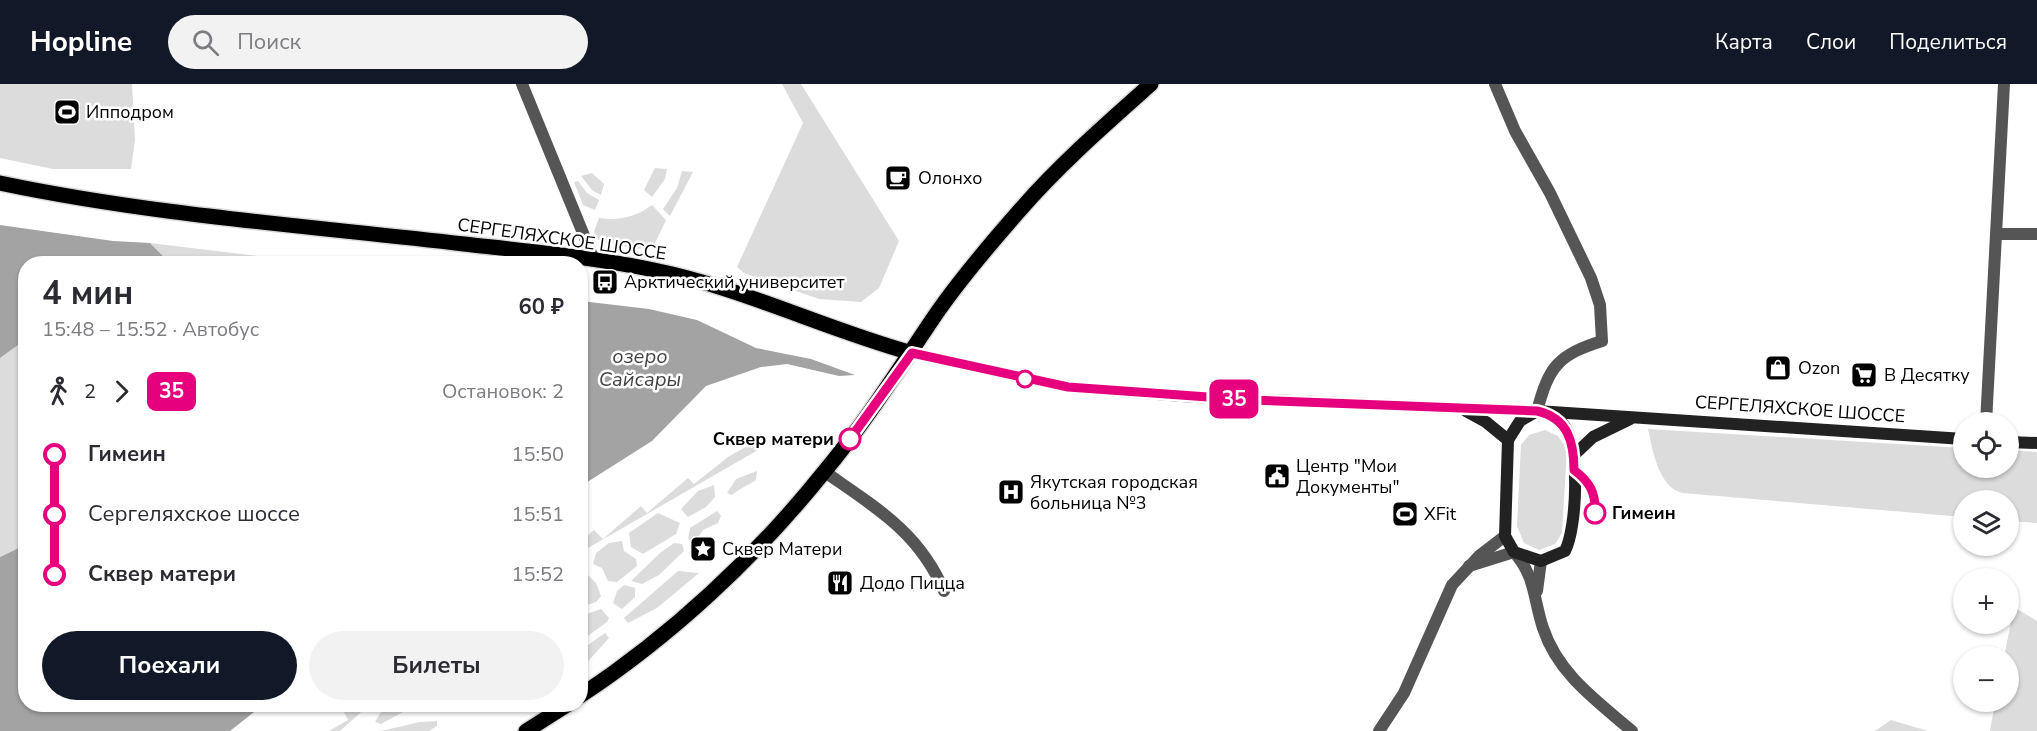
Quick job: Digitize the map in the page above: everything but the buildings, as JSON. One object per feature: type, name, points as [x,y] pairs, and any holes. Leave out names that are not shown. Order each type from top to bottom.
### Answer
[{"type":"main road","points":[[588,691],[609,677],[729,575],[794,509],[825,472],[912,353],[932,319],[1021,209],[1150,84]]},
{"type":"main road","name":"СЕРГЕЛЯХСКОЕ ШОССЕ","points":[[0,183],[81,199],[560,256]]},
{"type":"main road","name":"СЕРГЕЛЯХСКОЕ ШОССЕ","points":[[588,259],[655,270],[714,285],[868,341],[912,353],[1068,387],[1194,397],[1537,411],[1953,438]]},
{"type":"main road","points":[[1463,409],[1486,422],[1508,440]]},
{"type":"main road","name":"СЕРГЕЛЯХСКОЕ ШОССЕ","points":[[1537,411],[1549,414],[1562,423],[1570,437],[1574,455],[1572,535],[1565,551],[1541,561]]},
{"type":"main road","points":[[1537,411],[1520,422],[1508,440],[1505,536],[1514,552],[1541,561]]},
{"type":"main road","name":"СЕРГЕЛЯХСКОЕ ШОССЕ","points":[[1574,455],[1593,437],[1634,418]]},
{"type":"main road","points":[[2019,442],[2037,443]]},
{"type":"main road","points":[[526,731],[556,712]]},
{"type":"street","points":[[522,84],[561,173],[594,260]]},
{"type":"street","points":[[1494,84],[1515,131],[1550,193],[1591,278],[1600,305],[1602,341],[1563,357],[1553,369],[1543,389],[1537,411]]},
{"type":"street","points":[[1987,412],[2004,84]]},
{"type":"street","points":[[1997,234],[2037,234]]},
{"type":"street","points":[[825,472],[906,532],[934,567],[944,591]]},
{"type":"street","points":[[1379,731],[1404,693],[1452,585],[1505,536]]},
{"type":"street","points":[[1470,566],[1514,552],[1527,567],[1537,595],[1543,627],[1565,669],[1587,694],[1632,731]]},
{"type":"street","points":[[1537,595],[1541,561]]},
{"type":"shaded area","name":"Ипподром","points":[[0,84],[132,84],[135,140],[131,169],[53,169],[0,158]]},
{"type":"shaded area","points":[[782,84],[801,84],[899,241],[879,288],[861,302],[819,299],[744,273],[737,267],[803,123]]},
{"type":"shaded area","points":[[655,168],[667,169],[665,179],[652,197],[644,190]]},
{"type":"shaded area","points":[[682,171],[693,172],[670,216],[663,209],[677,188]]},
{"type":"shaded area","points":[[592,173],[604,184],[601,195],[592,190],[581,176]]},
{"type":"shaded area","points":[[578,181],[587,193],[599,200],[595,210],[583,205],[574,182]]},
{"type":"shaded area","points":[[652,205],[666,220],[653,247],[637,249],[598,240],[594,231],[599,218],[627,217],[640,213]]},
{"type":"shaded area","points":[[150,243],[257,256],[163,256]]},
{"type":"shaded area","points":[[18,345],[18,548],[0,557],[0,358]]},
{"type":"shaded area","points":[[1648,429],[1953,447],[1953,478],[2019,478],[2019,451],[2037,452],[2037,523],[2019,522],[2019,490],[1953,490],[1953,516],[1682,493],[1667,483],[1655,457]]},
{"type":"shaded area","points":[[1545,430],[1558,436],[1567,449],[1562,533],[1555,544],[1539,550],[1524,543],[1517,526],[1521,445],[1529,435]]},
{"type":"shaded area","points":[[751,444],[758,450],[588,548],[588,536],[594,530],[603,539],[641,506],[647,513],[688,478],[694,484],[728,457]]},
{"type":"shaded area","points":[[757,471],[756,480],[732,495],[727,493],[736,479]]},
{"type":"shaded area","points":[[714,485],[715,497],[706,507],[688,517],[681,509],[698,491]]},
{"type":"shaded area","points":[[717,511],[721,516],[718,523],[703,530],[695,542],[688,539],[690,528]]},
{"type":"shaded area","points":[[658,513],[680,523],[676,534],[643,554],[631,547],[629,533]]},
{"type":"shaded area","points":[[622,541],[624,551],[636,559],[637,566],[617,582],[608,581],[602,568],[593,564],[596,553],[609,543]]},
{"type":"shaded area","points":[[674,543],[682,544],[684,551],[659,575],[642,584],[631,581],[660,553]]},
{"type":"shaded area","points":[[678,571],[699,573],[657,608],[628,623],[624,618]]},
{"type":"shaded area","points":[[588,575],[596,583],[601,596],[596,602],[588,605]]},
{"type":"shaded area","points":[[624,585],[635,588],[635,597],[622,609],[613,603],[617,591]]},
{"type":"shaded area","points":[[601,609],[609,618],[588,636],[588,614]]},
{"type":"shaded area","points":[[2019,610],[2037,621],[2037,731],[1990,731],[1993,712],[2019,712],[2019,646],[2006,646],[2009,634],[2019,634]]},
{"type":"shaded area","points":[[605,633],[609,638],[588,661],[588,645]]},
{"type":"shaded area","points":[[344,712],[361,712],[340,731],[329,731],[348,720]]},
{"type":"shaded area","points":[[381,712],[403,712],[381,724],[375,722]]},
{"type":"shaded area","points":[[1891,720],[1928,731],[1875,731]]},
{"type":"shaded area","points":[[437,721],[437,726],[429,731],[381,731],[420,722]]},
{"type":"water","points":[[0,225],[113,241],[150,243],[163,256],[18,256],[18,345],[0,358]]},
{"type":"water","name":"озеро Сайсары","points":[[588,302],[649,309],[697,320],[756,348],[811,359],[855,375],[839,376],[787,364],[761,367],[706,386],[652,441],[588,482]]},
{"type":"water","points":[[18,548],[18,712],[254,712],[230,731],[0,731],[0,557]]},
{"type":"bus line","name":"35","points":[[850,439],[912,353],[1068,387],[1250,400],[1537,411],[1549,414],[1562,423],[1567,430],[1574,455],[1574,470],[1591,487],[1596,497],[1595,513]]},
{"type":"place","name":"Ипподром","points":[[67,112]]},
{"type":"place","name":"Олонхо","points":[[898,178]]},
{"type":"place","name":"Арктический университет","points":[[605,282]]},
{"type":"place","name":"Ozon","points":[[1778,368]]},
{"type":"place","name":"В Десятку","points":[[1864,375]]},
{"type":"place","name":"Сквер матери","points":[[850,439]]},
{"type":"place","name":"Центр \"Мои Документы\"","points":[[1277,476]]},
{"type":"place","name":"Якутская городская больница №3","points":[[1011,492]]},
{"type":"place","name":"Гимеин","points":[[1595,513]]},
{"type":"place","name":"XFit","points":[[1405,514]]},
{"type":"place","name":"Сквер Матери","points":[[703,549]]},
{"type":"place","name":"Додо Пицца","points":[[840,583]]}]
